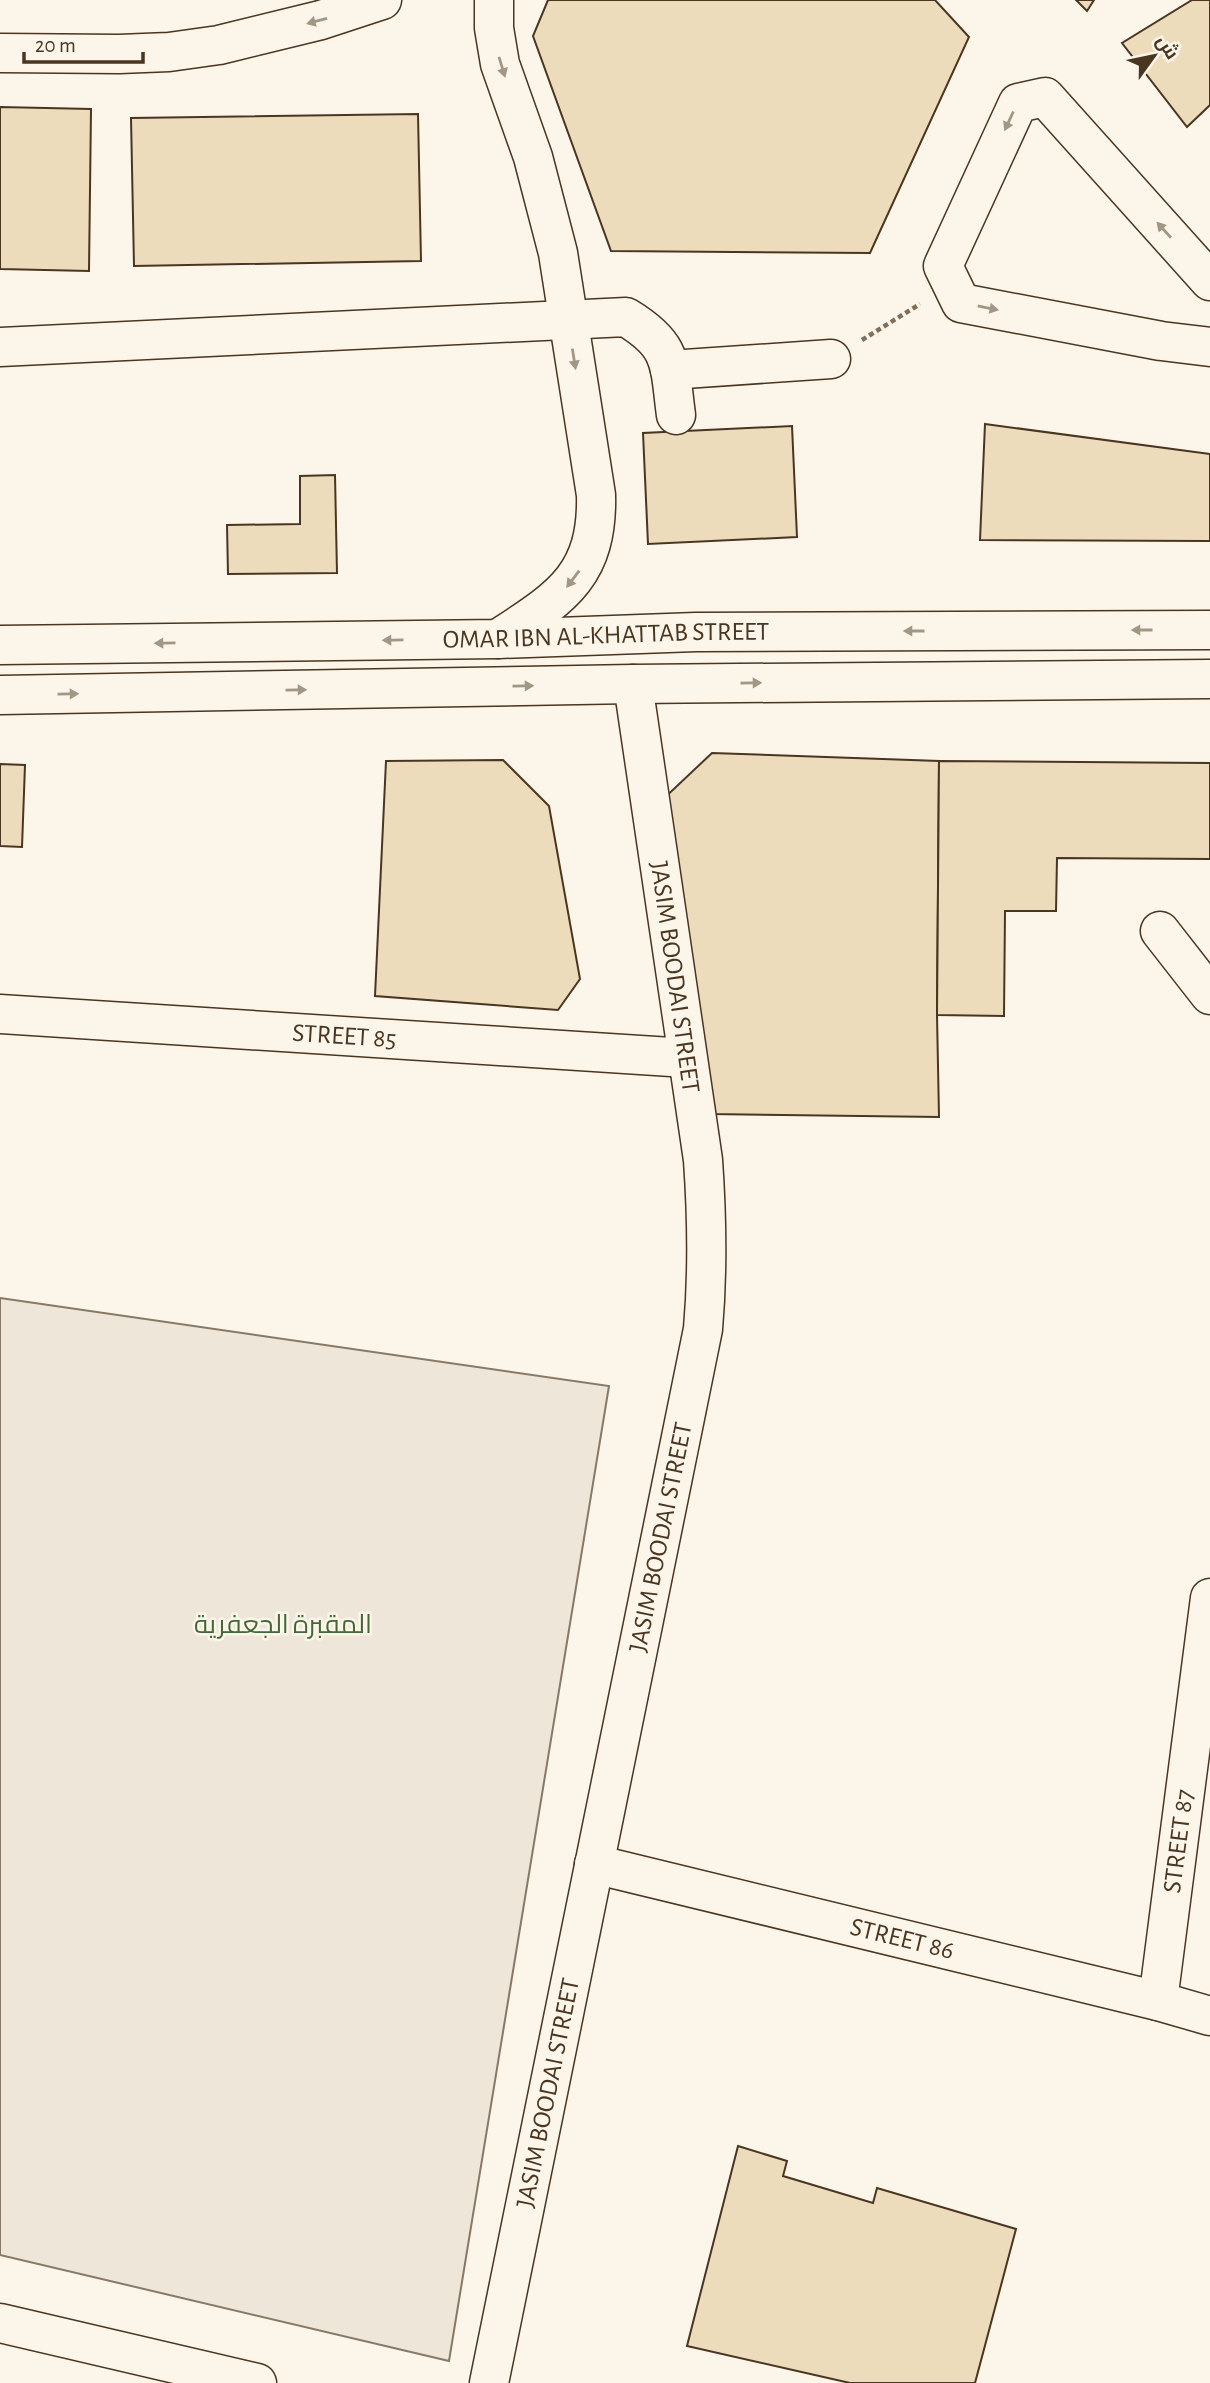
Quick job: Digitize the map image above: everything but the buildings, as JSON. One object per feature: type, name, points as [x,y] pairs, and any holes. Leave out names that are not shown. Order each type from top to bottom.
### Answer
[{"type":"street","points":[[0,54],[119,54],[219,45],[321,20],[382,0]]},
{"type":"street","points":[[494,0],[494,28],[500,64],[533,157],[558,253],[596,495],[594,534],[580,570],[565,591],[545,608],[498,639]]},
{"type":"street","points":[[1210,281],[1045,97],[1018,103],[943,266],[961,303],[1161,341],[1210,347]]},
{"type":"street","points":[[0,347],[626,317],[649,331],[666,353],[677,415]]},
{"type":"street","points":[[670,370],[831,359]]},
{"type":"street","name":"OMAR IBN AL-KHATTAB STREET","points":[[0,645],[498,639],[710,632],[1210,630]]},
{"type":"street","name":"OMAR IBN AL-KHATTAB STREET","points":[[0,695],[633,684],[1210,679]]},
{"type":"street","name":"JASIM BOODAI STREET","points":[[489,2383],[703,1329],[708,1258],[703,1160],[633,684]]},
{"type":"street","points":[[1160,931],[1210,995]]},
{"type":"street","name":"STREET 85","points":[[0,1014],[687,1058]]},
{"type":"street","name":"STREET 87","points":[[1158,2001],[1210,1598]]},
{"type":"street","name":"STREET 86","points":[[594,1864],[1158,2001],[1210,2017]]},
{"type":"street","points":[[0,2323],[257,2383]]},
{"type":"path","points":[[831,359],[952,285]]},
{"type":"green space","name":"المقبرة الجعفرية","points":[[0,1298],[609,1386],[449,2361],[0,2255]]}]
